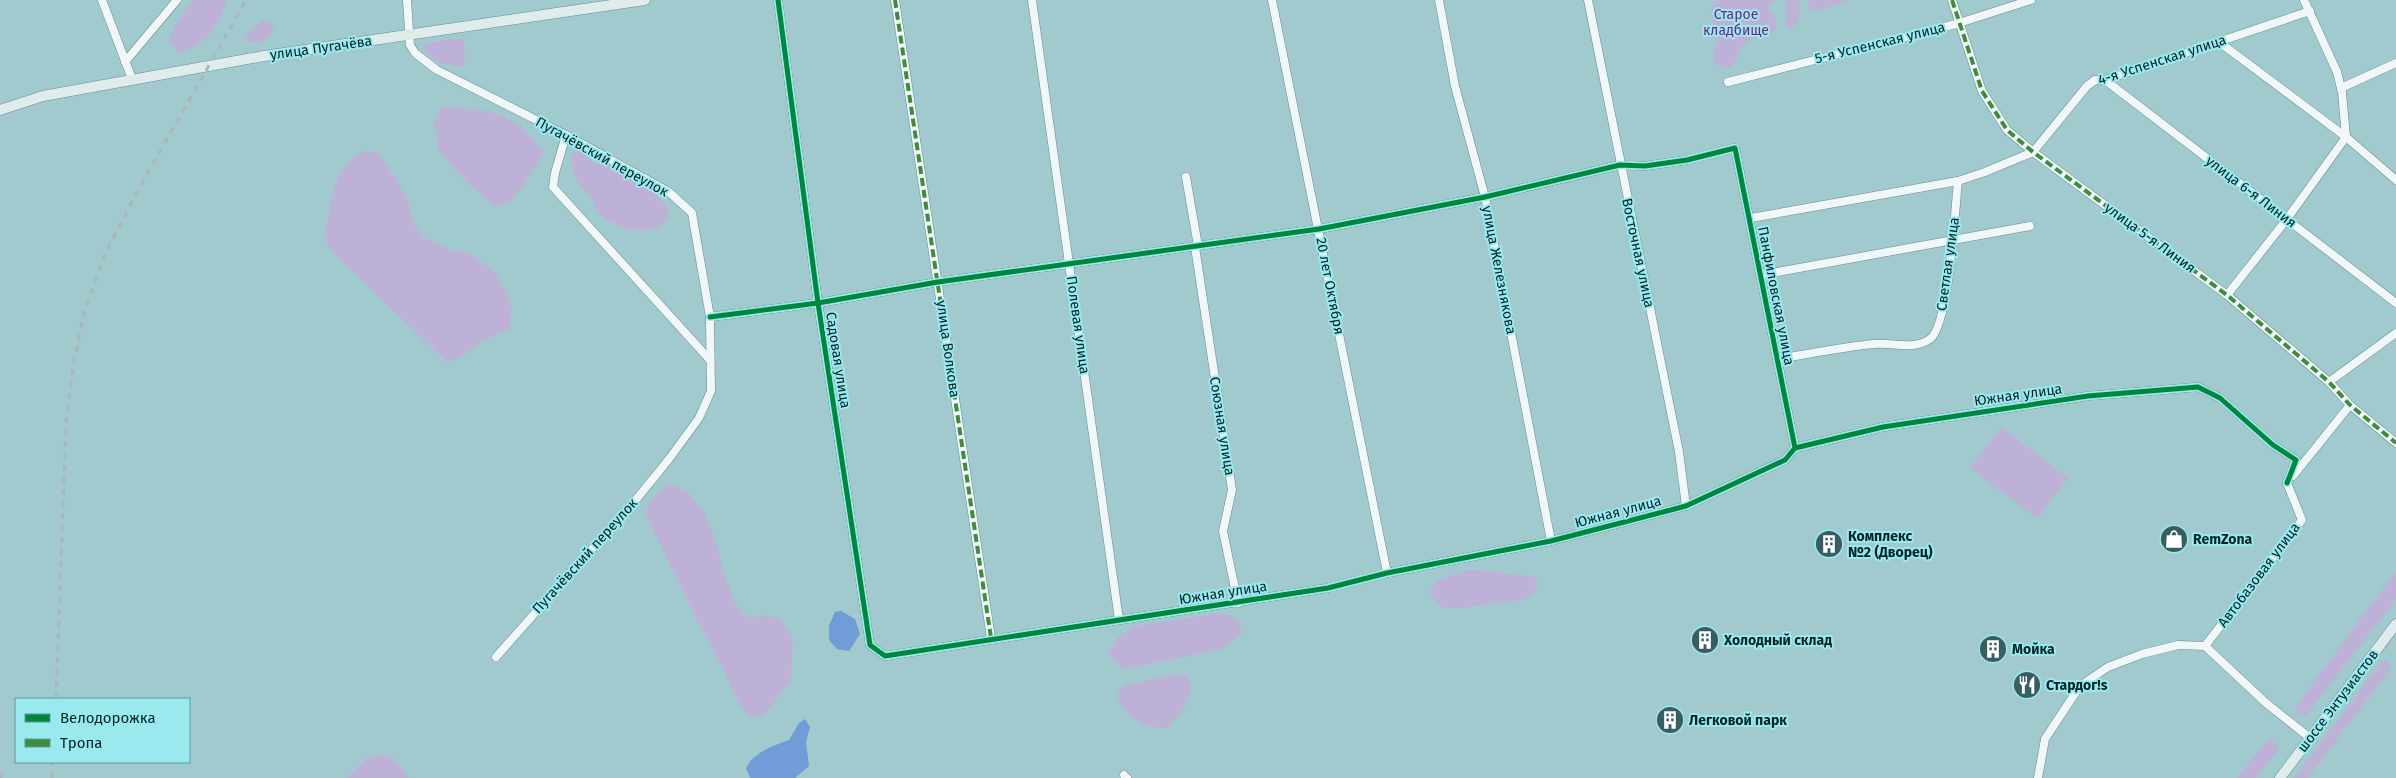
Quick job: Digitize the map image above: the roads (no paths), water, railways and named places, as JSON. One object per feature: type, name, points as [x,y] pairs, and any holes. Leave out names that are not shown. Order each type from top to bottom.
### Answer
[{"type":"street","points":[[102,0],[132,79]]},
{"type":"street","points":[[125,62],[177,0]]},
{"type":"street","name":"Пугачёвский переулок","points":[[407,0],[410,45],[416,53],[437,70],[566,135],[669,192],[692,213],[710,317],[711,391],[699,418],[669,459],[496,657]]},
{"type":"street","name":"улица Пугачёва","points":[[0,110],[42,96],[264,56],[645,0]]},
{"type":"street","name":"Садовая улица","points":[[778,0],[818,303],[870,644],[885,656]]},
{"type":"street","name":"улица Волкова","points":[[895,0],[991,638]]},
{"type":"street","name":"Полевая улица","points":[[1032,0],[1119,620]]},
{"type":"street","name":"20 лет Октября","points":[[1272,0],[1387,573]]},
{"type":"street","name":"улица Железнякова","points":[[1439,0],[1455,86],[1485,197],[1551,541]]},
{"type":"street","name":"Восточная улица","points":[[1588,0],[1679,452],[1686,506]]},
{"type":"street","name":"улица 5-я Линия","points":[[1952,0],[1982,91],[2007,130],[2033,152],[2226,294],[2330,382],[2350,406],[2396,443]]},
{"type":"street","name":"5-я Успенская улица","points":[[1728,82],[1959,23],[2031,0]]},
{"type":"street","points":[[2226,294],[2287,220],[2346,137],[2341,88],[2330,54],[2304,0]]},
{"type":"street","name":"4-я Успенская улица","points":[[1750,218],[1958,181],[1985,172],[2033,152],[2087,86],[2095,80],[2105,80],[2310,12]]},
{"type":"street","points":[[2219,42],[2346,137],[2396,180]]},
{"type":"street","points":[[2341,88],[2396,63]]},
{"type":"street","name":"улица 6-я Линия","points":[[2105,80],[2396,303]]},
{"type":"street","points":[[566,135],[553,187],[710,360]]},
{"type":"street","name":"Панфиловская улица","points":[[1620,165],[1645,166],[1687,160],[1735,148],[1795,448]]},
{"type":"street","points":[[710,317],[818,303],[938,282],[1319,229],[1485,197],[1620,165]]},
{"type":"street","name":"Союзная улица","points":[[1186,177],[1232,490],[1222,531],[1238,603]]},
{"type":"street","name":"Светлая улица","points":[[1777,359],[1876,344],[1919,345],[1932,338],[1937,330],[1945,302],[1958,181]]},
{"type":"street","points":[[1761,275],[2030,226]]},
{"type":"street","points":[[2330,382],[2396,333]]},
{"type":"street","name":"Южная улица","points":[[885,656],[991,638],[1238,603],[1328,588],[1387,573],[1551,541],[1686,506],[1785,460],[1795,448],[1883,426],[2088,396],[2198,386],[2220,398],[2273,445],[2296,460],[2287,483]]},
{"type":"street","points":[[2287,483],[2350,406]]},
{"type":"street","name":"Автобазовая улица","points":[[2205,646],[2302,520],[2287,483]]},
{"type":"street","name":"шоссе Энтузиастов","points":[[2280,778],[2396,624]]},
{"type":"street","points":[[2038,778],[2045,739],[2080,686],[2108,667],[2142,654],[2178,645],[2205,646],[2266,703],[2310,738]]},
{"type":"water","points":[[841,611],[855,619],[860,634],[849,651],[837,649],[829,640],[829,626],[835,612]]},
{"type":"water","points":[[805,719],[810,727],[806,742],[809,766],[795,778],[750,778],[746,768],[749,763],[771,747],[789,740],[799,723]]},
{"type":"railway","points":[[56,698],[66,424],[73,367],[84,312],[105,254],[136,194],[246,0]]},
{"type":"railway","points":[[52,778],[53,763]]},
{"type":"railway","points":[[0,774],[2,778]]},
{"type":"place","name":"RemZona","points":[[2174,539]]},
{"type":"place","name":"Комплекс №2 (Дворец)","points":[[1829,544]]},
{"type":"place","name":"Холодный склад","points":[[1705,640]]},
{"type":"place","name":"Мойка","points":[[1993,649]]},
{"type":"place","name":"Стардог!s","points":[[2027,685]]},
{"type":"place","name":"Легковой парк","points":[[1670,720]]},
{"type":"park label","name":"Старое кладбище","points":[[1736,22]]}]
